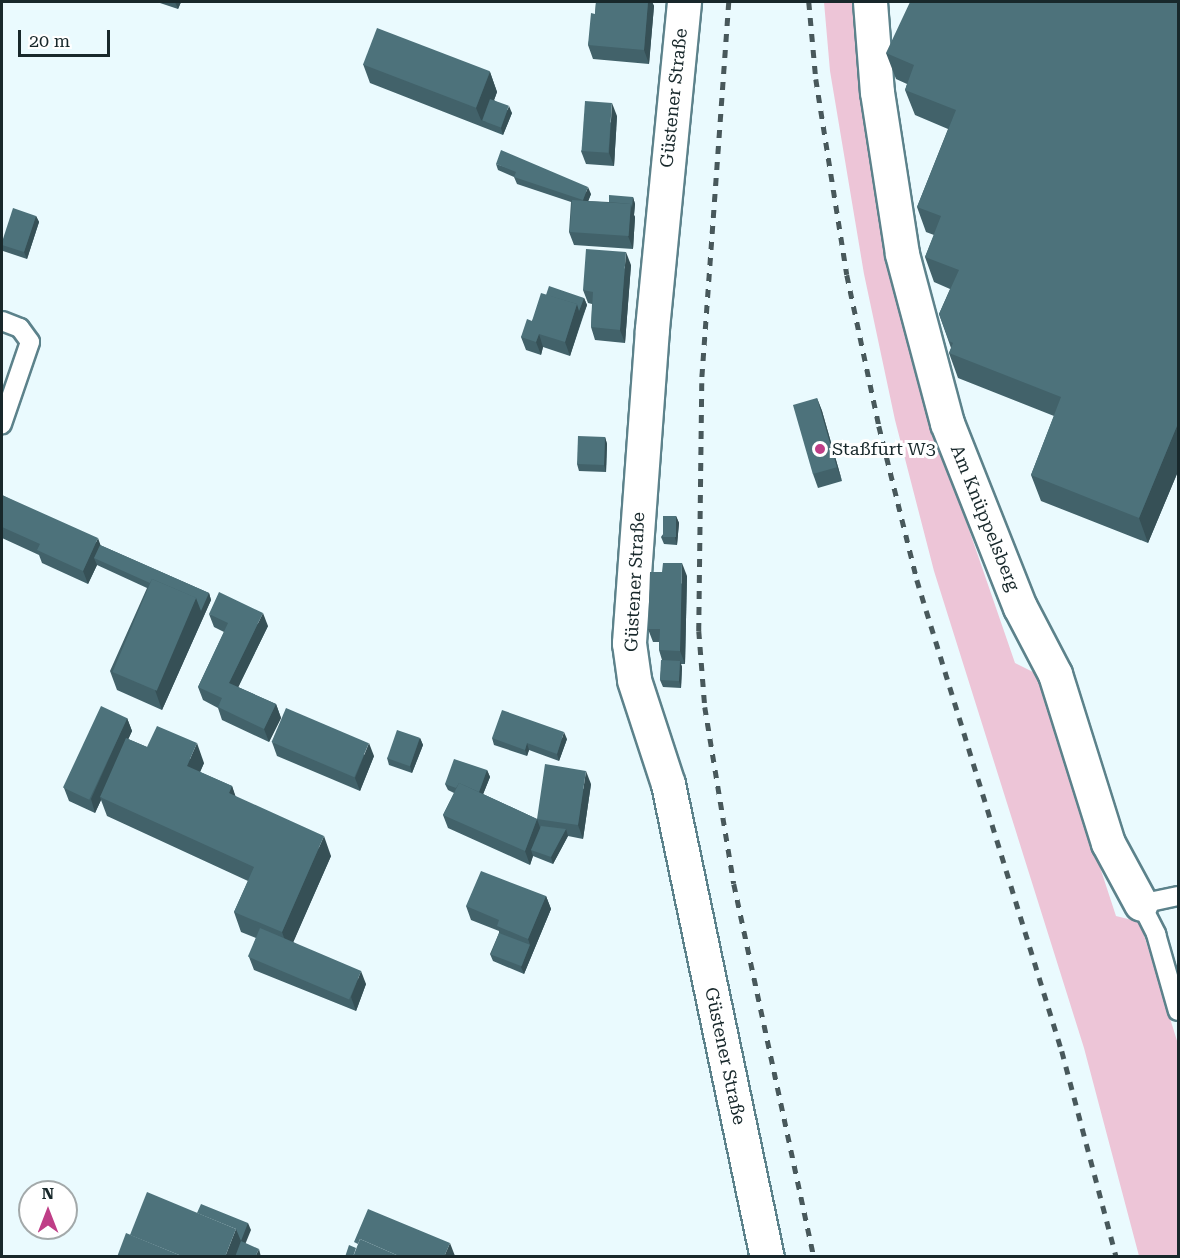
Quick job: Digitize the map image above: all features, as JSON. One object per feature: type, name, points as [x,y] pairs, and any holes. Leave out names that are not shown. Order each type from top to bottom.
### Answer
[{"type":"street","name":"Güstener Straße","points":[[684,2],[652,329],[629,643],[634,680],[668,784],[766,1257]]},
{"type":"street","name":"Am Knüppelsberg","points":[[870,2],[877,92],[902,254],[947,423],[1020,607],[1055,674],[1108,843],[1141,904]]},
{"type":"lane","points":[[2,321],[20,328],[30,342],[2,424]]},
{"type":"lane","points":[[1141,904],[1179,896]]},
{"type":"lane","name":"Am Knüppelsberg","points":[[1141,904],[1156,934],[1179,1011]]},
{"type":"shaded area","points":[[824,2],[856,2],[934,428],[1015,663],[1047,679],[1057,736],[1116,916],[1140,922],[1178,1044],[1178,1256],[1139,1256],[1084,1048],[934,571],[895,420],[864,274],[830,71]]},
{"type":"building","points":[[596,2],[648,2],[644,50],[588,45],[591,13],[595,14]]},
{"type":"building","points":[[910,2],[1179,2],[1179,421],[1139,518],[1031,475],[1061,397],[949,353],[953,343],[949,341],[939,314],[959,270],[925,257],[941,216],[917,207],[956,110],[905,90],[914,65],[886,53]]},
{"type":"building","points":[[377,28],[490,71],[476,108],[363,64]]},
{"type":"building","points":[[490,99],[509,106],[501,127],[482,121]]},
{"type":"building","points":[[585,101],[612,103],[608,153],[582,151]]},
{"type":"building","points":[[501,150],[588,187],[583,200],[514,177],[516,172],[496,164]]},
{"type":"building","points":[[609,195],[633,197],[632,208],[631,204],[609,202]]},
{"type":"building","points":[[572,200],[631,204],[629,236],[570,232]]},
{"type":"building","points":[[13,208],[36,216],[24,252],[2,245]]},
{"type":"building","points":[[586,249],[626,252],[620,330],[591,327],[593,292],[583,290]]},
{"type":"building","points":[[549,286],[584,298],[579,311],[577,304],[546,295]]},
{"type":"building","points":[[541,293],[577,304],[565,342],[539,334],[536,342],[521,337],[527,319],[532,321]]},
{"type":"building","name":"Staßfurt W3","points":[[817,398],[837,467],[813,474],[793,405]]},
{"type":"building","points":[[578,436],[605,437],[604,465],[577,464]]},
{"type":"building","points":[[2,495],[98,538],[83,571],[37,550],[40,544],[2,527]]},
{"type":"building","points":[[663,516],[676,516],[676,537],[663,537]]},
{"type":"building","points":[[100,545],[209,593],[201,611],[196,598],[152,579],[150,583],[94,558]]},
{"type":"building","points":[[663,563],[682,563],[680,651],[659,650],[660,629],[648,629],[650,572],[662,572]]},
{"type":"building","points":[[152,579],[196,598],[157,691],[113,672]]},
{"type":"building","points":[[219,592],[263,613],[229,683],[276,704],[264,729],[218,707],[222,698],[198,687],[228,623],[209,614]]},
{"type":"building","points":[[661,660],[680,661],[679,681],[660,680]]},
{"type":"building","points":[[101,706],[127,718],[89,800],[63,788]]},
{"type":"building","points":[[286,708],[369,743],[354,777],[272,742]]},
{"type":"building","points":[[502,710],[564,732],[557,754],[527,743],[525,750],[492,738]]},
{"type":"building","points":[[157,726],[197,743],[187,766],[232,786],[229,793],[324,836],[282,932],[234,912],[254,867],[100,797],[126,738],[147,747]]},
{"type":"building","points":[[397,730],[420,738],[410,766],[387,758]]},
{"type":"building","points":[[454,759],[487,770],[479,792],[459,783],[456,788],[445,784]]},
{"type":"building","points":[[545,764],[586,771],[578,825],[537,819]]},
{"type":"building","points":[[459,783],[537,819],[525,851],[443,815]]},
{"type":"building","points":[[541,826],[566,829],[551,857],[531,850]]},
{"type":"building","points":[[481,871],[546,896],[528,939],[497,926],[499,920],[466,906]]},
{"type":"building","points":[[260,928],[361,971],[349,1000],[248,957]]},
{"type":"building","points":[[499,933],[530,945],[522,966],[491,954]]},
{"type":"building","points":[[147,1192],[236,1229],[225,1257],[184,1257],[130,1235]]},
{"type":"building","points":[[201,1204],[248,1223],[241,1241],[236,1229],[197,1213]]},
{"type":"building","points":[[368,1209],[450,1243],[444,1257],[401,1257],[360,1239],[358,1244],[354,1242]]},
{"type":"building","points":[[126,1233],[184,1257],[117,1257]]},
{"type":"building","points":[[360,1239],[401,1257],[353,1257]]},
{"type":"building","points":[[241,1241],[259,1249],[255,1257],[235,1257]]},
{"type":"building","points":[[349,1245],[356,1248],[353,1257],[345,1257]]},
{"type":"railway","points":[[729,2],[702,383],[699,631],[705,707],[734,884],[814,1256]]},
{"type":"railway","points":[[809,2],[816,79],[847,275],[879,426],[917,580],[1062,1051],[1116,1256]]},
{"type":"place","name":"Staßfurt W3","points":[[820,449]]}]
